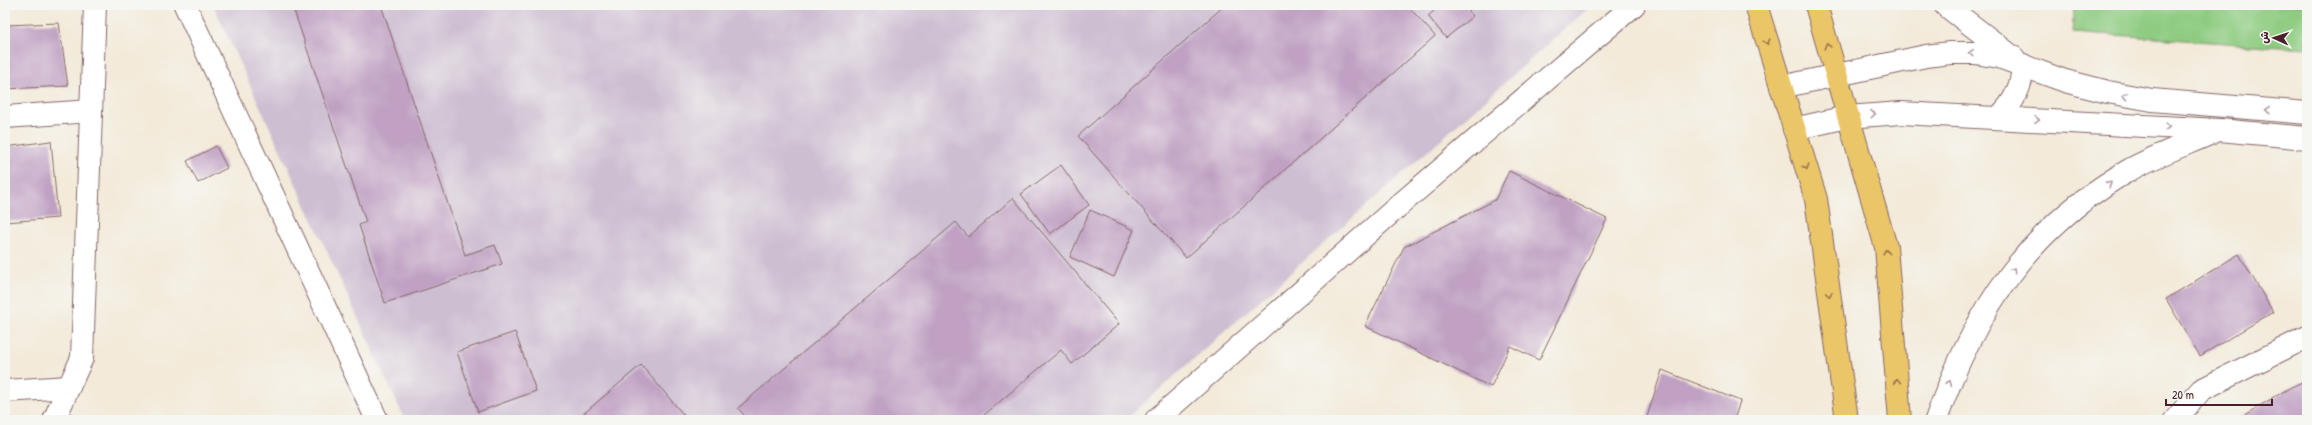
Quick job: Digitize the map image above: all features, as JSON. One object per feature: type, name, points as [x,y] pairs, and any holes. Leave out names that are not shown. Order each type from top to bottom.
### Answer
[{"type":"main road","points":[[1756,5],[1816,199],[1847,420]]},
{"type":"main road","points":[[1816,5],[1847,117],[1886,248],[1900,420]]},
{"type":"street","points":[[54,420],[82,358],[96,5]]},
{"type":"street","points":[[185,5],[377,420]]},
{"type":"street","points":[[1156,420],[1402,202],[1634,5]]},
{"type":"street","points":[[1944,5],[2023,65]]},
{"type":"street","points":[[1781,87],[1926,56],[1950,53],[1975,53],[1999,57],[2064,81],[2108,92],[2152,100],[2307,113]]},
{"type":"street","points":[[1998,118],[2007,109],[2017,94],[2022,77],[2023,65]]},
{"type":"street","points":[[5,117],[91,111]]},
{"type":"street","points":[[1794,129],[1847,117],[1901,113],[2219,130],[2307,138]]},
{"type":"street","points":[[1936,420],[1966,344],[1990,301],[2019,262],[2053,226],[2091,195],[2132,169],[2219,130]]},
{"type":"street","points":[[2175,420],[2202,390],[2307,337]]},
{"type":"street","points":[[5,391],[69,387]]},
{"type":"shaded area","points":[[213,5],[1592,5],[1125,420],[405,420]]},
{"type":"green space","points":[[2074,5],[2307,5],[2307,49],[2072,32]]},
{"type":"building","points":[[292,5],[381,5],[465,255],[495,245],[502,264],[385,303],[359,225],[366,222]]},
{"type":"building","points":[[1225,5],[1407,5],[1435,36],[1186,258],[1078,136]]},
{"type":"building","points":[[1441,5],[1464,5],[1473,16],[1446,38],[1428,16]]},
{"type":"building","points":[[59,23],[68,86],[5,89],[5,25]]},
{"type":"building","points":[[51,141],[58,218],[5,222],[5,147]]},
{"type":"building","points":[[216,146],[227,168],[198,183],[187,161]]},
{"type":"building","points":[[1061,165],[1089,205],[1050,234],[1021,194]]},
{"type":"building","points":[[1509,171],[1607,219],[1539,360],[1510,346],[1491,387],[1365,326],[1404,247],[1495,200]]},
{"type":"building","points":[[1013,198],[1119,324],[1072,364],[1061,350],[978,420],[748,420],[738,408],[956,222],[968,237]]},
{"type":"building","points":[[1090,210],[1134,230],[1114,277],[1070,257]]},
{"type":"building","points":[[2239,254],[2273,312],[2200,356],[2166,299]]},
{"type":"building","points":[[515,332],[536,391],[478,412],[457,352]]},
{"type":"building","points":[[641,365],[688,420],[576,420]]},
{"type":"building","points":[[1662,370],[1740,401],[1734,420],[1646,420]]},
{"type":"building","points":[[2307,380],[2307,420],[2236,420],[2291,387]]}]
